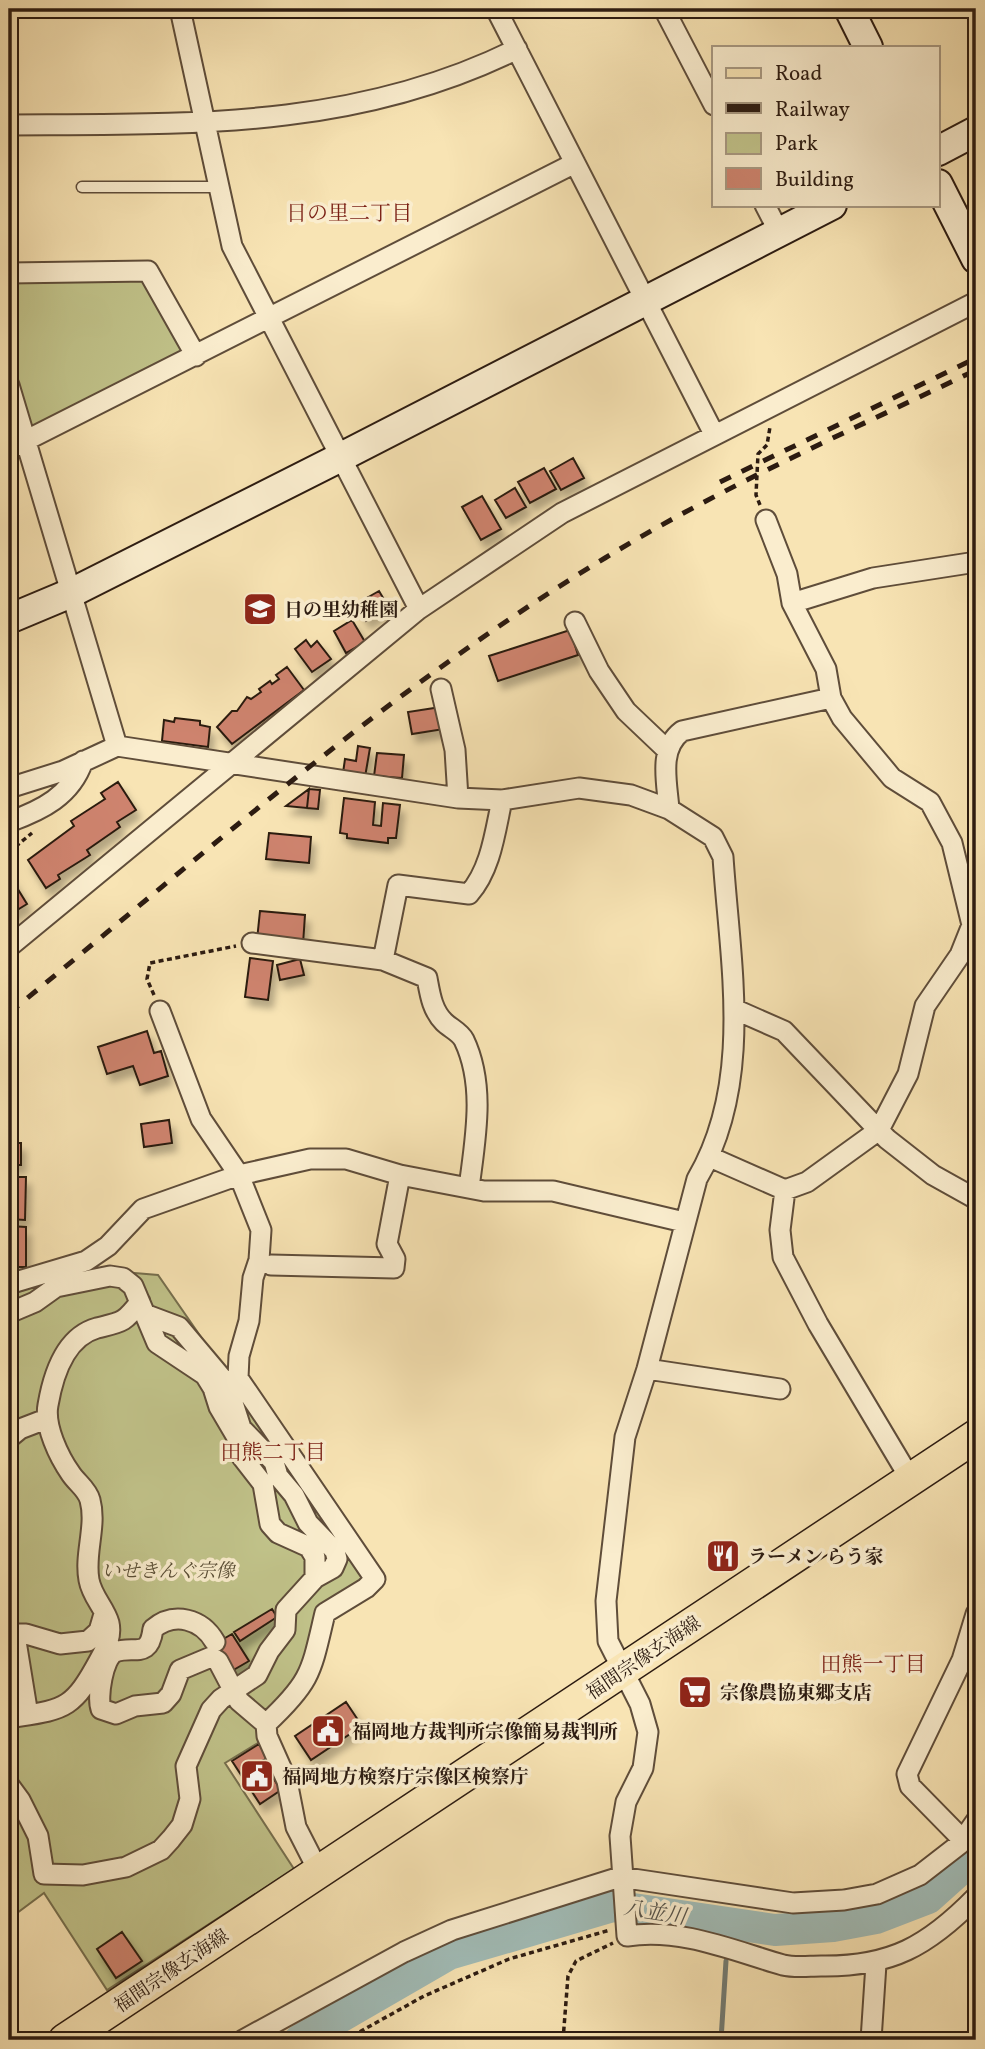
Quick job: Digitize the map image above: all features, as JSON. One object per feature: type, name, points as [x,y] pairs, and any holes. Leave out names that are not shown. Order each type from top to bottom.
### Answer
[{"type":"main road","name":"福間宗像玄海線","points":[[65,2040],[976,1436]]},
{"type":"street","points":[[180,9],[232,246],[343,456],[419,609]]},
{"type":"street","points":[[496,9],[714,434]]},
{"type":"street","points":[[664,9],[712,101]]},
{"type":"street","points":[[849,9],[868,46]]},
{"type":"street","points":[[9,125],[205,124],[340,109],[467,75],[517,50]]},
{"type":"street","points":[[940,150],[976,131]]},
{"type":"street","points":[[17,446],[575,163]]},
{"type":"street","points":[[940,188],[976,259]]},
{"type":"street","points":[[766,206],[779,232]]},
{"type":"street","points":[[9,619],[71,593],[830,206]]},
{"type":"street","points":[[9,273],[148,271],[196,356]]},
{"type":"street","points":[[9,947],[419,609],[562,513],[976,302]]},
{"type":"street","points":[[9,385],[17,446],[71,593],[117,746]]},
{"type":"street","points":[[710,1157],[785,1190],[807,1182],[879,1130],[908,1074],[925,1006],[960,955],[972,925],[952,843],[930,802],[892,778],[842,718],[831,698],[826,669],[804,632],[792,603],[787,574],[766,520]]},
{"type":"street","points":[[792,603],[873,578],[976,562]]},
{"type":"street","points":[[575,622],[599,671],[626,711],[666,749]]},
{"type":"street","points":[[441,689],[455,750],[458,798]]},
{"type":"street","points":[[669,809],[666,749],[672,739],[682,731],[831,698]]},
{"type":"street","points":[[9,788],[117,746],[458,798],[502,800],[579,788],[600,789],[631,795],[669,809],[713,837],[723,857],[734,1009],[733,1057],[727,1104],[710,1157],[697,1179],[647,1369],[625,1437],[606,1601],[608,1641],[640,1704],[648,1732],[643,1768],[626,1802],[620,1836],[625,1928],[699,1939],[787,1966],[876,1964],[913,1947],[946,1927],[976,1897]]},
{"type":"street","points":[[9,822],[43,809],[76,781],[83,761]]},
{"type":"street","points":[[383,960],[398,886],[469,894],[479,883],[502,800]]},
{"type":"street","points":[[252,943],[383,960],[427,978],[433,1008],[444,1022],[463,1038],[475,1080],[478,1113],[469,1188]]},
{"type":"street","points":[[734,1009],[784,1031],[879,1130],[933,1175],[976,1199]]},
{"type":"street","points":[[160,1011],[201,1119],[239,1175],[261,1230],[259,1260],[253,1278],[249,1321],[239,1356],[237,1378],[375,1579],[366,1588],[325,1613],[313,1665],[305,1685],[266,1724]]},
{"type":"street","points":[[9,1313],[35,1302],[54,1280],[108,1246],[143,1209],[239,1175],[310,1159],[346,1159],[400,1175],[469,1188],[553,1191],[684,1222]]},
{"type":"street","points":[[271,1265],[394,1268],[395,1259],[387,1244],[400,1175]]},
{"type":"street","points":[[785,1190],[780,1230],[783,1257],[818,1324],[911,1480]]},
{"type":"street","points":[[9,1284],[123,1278],[133,1286],[144,1308],[179,1327],[227,1384],[242,1457],[263,1484],[270,1524],[278,1533],[309,1547],[314,1557],[314,1578]]},
{"type":"street","points":[[104,1614],[99,1631],[88,1641],[60,1644],[35,1635],[12,1635],[18,1716],[57,1710],[71,1703],[83,1691],[107,1646],[109,1623],[92,1592],[88,1577],[90,1499],[62,1460],[46,1419],[53,1384],[70,1347],[89,1332],[121,1323],[144,1308]]},
{"type":"street","points":[[647,1369],[780,1389]]},
{"type":"street","points":[[9,1438],[20,1429],[46,1419]]},
{"type":"street","points":[[9,1784],[38,1836],[44,1874],[60,1876],[111,1871],[140,1862],[161,1850],[182,1825],[190,1800],[186,1766],[211,1710],[221,1699],[261,1671],[269,1651],[285,1629],[286,1610],[314,1578],[333,1568],[337,1559],[335,1551],[308,1523],[294,1495],[278,1476],[274,1462],[239,1434]]},
{"type":"street","points":[[963,1840],[910,1786],[907,1774],[962,1660],[976,1614]]},
{"type":"street","points":[[215,1642],[207,1628],[195,1621],[161,1623],[153,1629],[150,1642],[144,1648],[116,1652],[110,1656],[98,1693],[99,1706],[110,1714],[135,1706],[163,1703],[171,1695],[180,1670],[211,1657],[218,1661],[245,1707],[266,1724],[267,1736],[287,1781],[296,1827],[319,1872]]},
{"type":"street","points":[[243,2040],[404,1952],[452,1930],[621,1881],[793,1903],[844,1900],[877,1894],[920,1875],[963,1840],[976,1821]]},
{"type":"street","points":[[872,2040],[876,1964]]},
{"type":"lane","points":[[82,187],[218,187]]},
{"type":"path","points":[[766,520],[756,495],[758,454],[767,445],[769,428]]},
{"type":"path","points":[[160,1011],[147,979],[150,963],[252,943]]},
{"type":"path","points":[[345,2040],[424,1996],[509,1959],[625,1928]]},
{"type":"path","points":[[563,2040],[568,1976],[576,1961],[625,1928]]},
{"type":"green space","points":[[140,279],[148,285],[184,347],[179,357],[38,428],[29,426],[9,360],[9,280]]},
{"type":"green space","name":"いせきんぐ宗像","points":[[87,1269],[158,1275],[367,1577],[323,1607],[306,1669],[257,1730],[263,1740],[225,1763],[294,1869],[107,1990],[44,1893],[9,1919],[9,1292]]},
{"type":"building","points":[[573,458],[584,478],[561,490],[550,471]]},
{"type":"building","points":[[544,468],[556,489],[530,503],[518,482]]},
{"type":"building","points":[[515,488],[526,507],[506,518],[495,500]]},
{"type":"building","points":[[482,496],[501,529],[481,540],[462,507]]},
{"type":"building","points":[[379,591],[389,608],[366,621],[356,604]]},
{"type":"building","points":[[352,620],[365,642],[346,653],[334,631]]},
{"type":"building","points":[[570,630],[578,655],[498,681],[489,656]]},
{"type":"building","points":[[306,640],[311,647],[317,641],[331,659],[312,672],[295,649]]},
{"type":"building","points":[[287,667],[304,690],[232,744],[217,727],[232,711],[237,711],[247,697],[251,699],[270,681],[272,684],[279,679],[276,675]]},
{"type":"building","points":[[441,707],[444,729],[412,734],[408,712]]},
{"type":"building","points":[[175,718],[200,721],[200,725],[210,727],[208,747],[162,741],[164,720],[174,722]]},
{"type":"building","points":[[358,746],[370,748],[365,777],[343,773],[345,759],[356,761]]},
{"type":"building","points":[[377,753],[404,755],[402,778],[374,776]]},
{"type":"building","points":[[118,782],[136,810],[117,822],[120,827],[87,850],[90,855],[58,875],[60,879],[46,888],[28,860],[74,826],[71,821],[105,799],[101,793]]},
{"type":"building","points":[[309,789],[307,808],[286,806]]},
{"type":"building","points":[[309,789],[320,790],[318,809],[307,808]]},
{"type":"building","points":[[344,798],[375,802],[373,825],[381,826],[383,803],[400,805],[396,838],[388,838],[388,843],[347,838],[347,834],[340,833]]},
{"type":"building","points":[[269,833],[311,837],[309,863],[266,859]]},
{"type":"building","points":[[11,878],[27,904],[9,915],[9,880]]},
{"type":"building","points":[[260,911],[305,915],[303,944],[257,940]]},
{"type":"building","points":[[250,958],[273,961],[268,1000],[245,997]]},
{"type":"building","points":[[300,959],[304,975],[280,980],[277,965]]},
{"type":"building","points":[[147,1031],[154,1053],[161,1051],[168,1076],[140,1085],[133,1066],[107,1074],[98,1047]]},
{"type":"building","points":[[169,1120],[172,1143],[144,1147],[141,1124]]},
{"type":"building","points":[[9,1143],[21,1143],[21,1165],[9,1165]]},
{"type":"building","points":[[9,1177],[26,1177],[25,1220],[9,1219]]},
{"type":"building","points":[[9,1226],[26,1227],[26,1267],[9,1267]]},
{"type":"building","points":[[272,1609],[277,1617],[240,1641],[234,1632]]},
{"type":"building","points":[[232,1634],[249,1661],[230,1672],[213,1645]]},
{"type":"building","name":"福岡地方裁判所宗像簡易裁判所","points":[[346,1702],[362,1726],[311,1760],[295,1736]]},
{"type":"building","name":"福岡地方検察庁宗像区検察庁","points":[[259,1744],[268,1758],[262,1761],[281,1790],[260,1804],[232,1761]]},
{"type":"building","points":[[122,1932],[142,1961],[116,1978],[97,1949]]},
{"type":"waterway","name":"八並川","points":[[300,2040],[449,1954],[613,1906],[775,1930],[833,1926],[876,1918],[928,1898],[976,1855]]},
{"type":"waterway","points":[[721,2040],[726,1961]]},
{"type":"railway","points":[[720,482],[976,358]]},
{"type":"railway","points":[[9,1013],[373,717],[526,608],[605,558],[695,507],[976,370]]},
{"type":"place","name":"日の里幼稚園","points":[[260,609]]},
{"type":"place","name":"ラーメン らう家","points":[[723,1556]]},
{"type":"place","name":"宗像農協東郷支店","points":[[695,1692]]},
{"type":"place","name":"福岡地方裁判所宗像簡易裁判所","points":[[328,1731]]},
{"type":"place","name":"福岡地方検察庁宗像区検察庁","points":[[257,1776]]},
{"type":"district","name":"日の里二丁目","points":[[349,213]]},
{"type":"district","name":"田熊二丁目","points":[[273,1452]]},
{"type":"district","name":"田熊一丁目","points":[[873,1664]]}]
